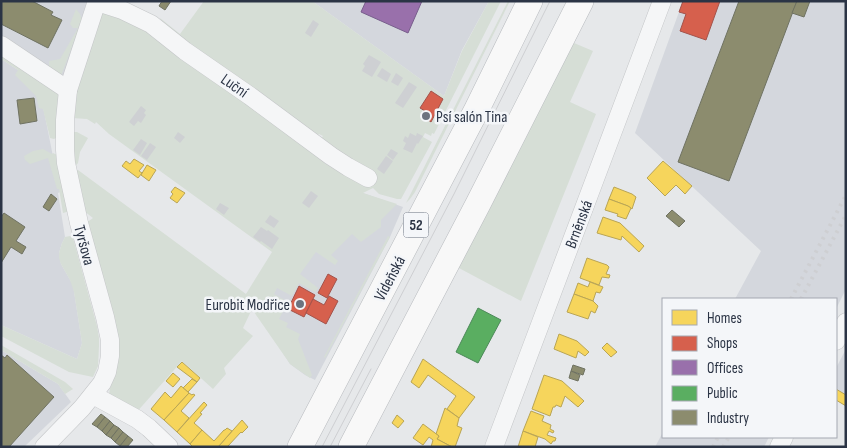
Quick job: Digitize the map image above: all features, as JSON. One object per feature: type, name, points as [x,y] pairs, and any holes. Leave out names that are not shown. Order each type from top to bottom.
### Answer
[{"type":"highway","name":"Vídeňská","points":[[300,447],[477,109],[530,1]]},
{"type":"highway","points":[[351,447],[581,1]]},
{"type":"street","name":"Tyršova","points":[[44,447],[82,408],[102,383],[108,372],[110,356],[110,340],[106,317],[79,223],[65,150],[68,90],[97,1]]},
{"type":"street","name":"Luční","points":[[97,1],[122,10],[151,24],[185,51],[331,156],[368,178]]},
{"type":"street","name":"Brněnská","points":[[494,447],[662,1]]},
{"type":"street","points":[[1,45],[68,90]]},
{"type":"street","points":[[837,339],[846,322]]},
{"type":"street","points":[[92,395],[137,419],[170,447]]},
{"type":"shaded area","points":[[1,1],[89,1],[64,77],[59,78],[1,40]]},
{"type":"shaded area","points":[[204,1],[312,1],[444,96],[462,51],[489,1],[501,1],[434,134],[432,133],[431,136],[425,133],[423,137],[432,142],[401,199],[379,194],[373,188],[363,193],[397,204],[381,220],[381,227],[361,242],[352,234],[331,255],[338,261],[335,265],[316,252],[300,274],[318,288],[315,292],[299,283],[292,296],[277,288],[274,294],[288,302],[279,319],[288,323],[286,327],[300,334],[298,339],[312,375],[310,378],[290,364],[252,309],[243,328],[253,336],[224,368],[226,374],[213,389],[182,361],[135,414],[109,394],[118,343],[114,316],[86,223],[93,218],[84,211],[75,171],[78,170],[246,294],[272,252],[109,134],[96,122],[95,124],[87,119],[72,118],[74,94],[100,14],[104,12],[140,25],[347,177],[352,174],[318,143],[323,136],[319,134],[314,139],[164,26],[160,18],[180,34]]},
{"type":"shaded area","points":[[312,1],[489,1],[462,50],[444,96]]},
{"type":"shaded area","points":[[508,1],[510,1],[415,192],[406,203]]},
{"type":"shaded area","points":[[683,1],[846,1],[846,289],[837,307],[837,298],[736,298],[761,251],[635,133]]},
{"type":"shaded area","points":[[76,9],[82,20],[61,76],[49,68],[49,61],[60,59],[78,28],[73,28],[70,24]]},
{"type":"shaded area","points":[[574,43],[593,51],[570,102],[596,114],[521,301],[457,267]]},
{"type":"shaded area","points":[[1,50],[54,88],[59,97],[58,137],[50,138],[43,109],[39,108],[36,96],[15,75],[18,70],[1,59]]},
{"type":"shaded area","points":[[1,59],[35,81],[44,111],[60,192],[58,193],[65,237],[59,253],[61,264],[73,285],[82,343],[77,359],[1,325]]},
{"type":"shaded area","points":[[73,132],[88,138],[80,152],[78,163],[74,168]]},
{"type":"shaded area","points":[[43,149],[57,155],[70,211],[63,213],[59,189],[57,189],[48,158],[30,164],[25,160],[24,156],[33,151]]},
{"type":"shaded area","points":[[363,193],[403,207],[390,237],[315,380],[290,364],[246,294]]},
{"type":"shaded area","points":[[70,236],[73,238],[99,338],[98,366],[93,377],[69,372],[1,336],[1,325],[77,359],[82,343],[74,292],[59,258],[65,237]]},
{"type":"shaded area","points":[[388,236],[390,237],[325,358],[324,357]]},
{"type":"shaded area","points":[[1,345],[65,382],[73,389],[65,394],[58,384],[1,350]]},
{"type":"shaded area","points":[[846,349],[846,406],[837,401],[837,366]]},
{"type":"shaded area","points":[[1,350],[58,384],[71,402],[24,447],[1,447]]},
{"type":"shaded area","points":[[662,434],[662,438],[768,438],[764,447],[655,447]]},
{"type":"building: Homes","points":[[134,159],[144,165],[139,171],[142,173],[138,178],[122,166],[126,161],[130,164]]},
{"type":"building: Homes","points":[[663,161],[692,186],[685,194],[676,185],[665,196],[647,178]]},
{"type":"building: Homes","points":[[147,165],[156,170],[149,181],[141,175]]},
{"type":"building: Homes","points":[[175,187],[185,193],[177,203],[170,198],[173,194],[171,192]]},
{"type":"building: Homes","points":[[614,187],[636,197],[632,209],[609,199]]},
{"type":"building: Homes","points":[[609,199],[631,208],[626,219],[605,210]]},
{"type":"building: Homes","points":[[603,217],[620,223],[644,246],[639,252],[622,236],[621,240],[597,233]]},
{"type":"building: Homes","points":[[587,258],[607,265],[609,267],[606,274],[610,275],[609,278],[602,277],[599,285],[580,278]]},
{"type":"building: Homes","points":[[590,282],[603,287],[600,293],[596,292],[593,301],[574,294],[578,283],[588,287]]},
{"type":"building: Homes","points":[[574,294],[593,301],[598,306],[595,313],[591,311],[588,319],[567,312]]},
{"type":"building: Homes","points":[[559,334],[577,341],[589,352],[585,356],[578,351],[576,358],[554,349]]},
{"type":"building: Homes","points":[[607,343],[617,352],[611,357],[602,348]]},
{"type":"building: Homes","points":[[423,359],[475,397],[459,418],[447,409],[456,396],[428,375],[419,388],[411,382]]},
{"type":"building: Homes","points":[[182,362],[200,378],[197,382],[177,367]]},
{"type":"building: Homes","points":[[173,373],[180,379],[173,387],[166,381]]},
{"type":"building: Homes","points":[[544,375],[562,381],[584,401],[578,407],[565,396],[561,407],[556,405],[553,407],[550,416],[532,409]]},
{"type":"building: Homes","points":[[192,379],[197,382],[188,392],[183,388]]},
{"type":"building: Homes","points":[[181,386],[189,393],[164,420],[151,409],[165,392],[171,398]]},
{"type":"building: Homes","points":[[837,390],[846,395],[846,406],[837,401]]},
{"type":"building: Homes","points":[[189,393],[195,395],[181,411],[189,418],[177,432],[164,420]]},
{"type":"building: Homes","points":[[204,402],[207,405],[194,423],[202,430],[190,444],[177,432]]},
{"type":"building: Homes","points":[[445,408],[459,418],[457,426],[462,428],[455,447],[437,439],[439,436],[436,434]]},
{"type":"building: Homes","points":[[531,411],[544,416],[542,421],[551,425],[550,429],[554,431],[553,433],[549,431],[547,435],[556,438],[551,444],[545,439],[523,431]]},
{"type":"building: Homes","points":[[397,415],[404,421],[398,428],[392,423]]},
{"type":"building: Homes","points":[[242,420],[248,427],[228,447],[218,447]]},
{"type":"building: Homes","points":[[423,424],[439,436],[437,439],[452,447],[431,447],[433,440],[429,437],[423,445],[413,438]]},
{"type":"building: Homes","points":[[227,428],[232,431],[218,447],[193,447],[190,444],[202,430],[214,441]]},
{"type":"building: Homes","points":[[523,431],[538,437],[535,447],[518,447]]},
{"type":"building: Shops","points":[[683,1],[720,1],[706,40],[680,31],[686,14],[679,12]]},
{"type":"building: Shops","points":[[431,91],[443,99],[431,122],[427,119],[423,120],[425,111],[420,108]]},
{"type":"building: Shops","points":[[328,274],[337,279],[327,298],[318,293]]},
{"type":"building: Shops","name":"Eurobit Modřice","points":[[299,286],[315,295],[304,317],[288,309]]},
{"type":"building: Shops","points":[[329,296],[338,301],[326,324],[306,313],[313,299],[324,305]]},
{"type":"building: Offices","points":[[366,1],[422,1],[408,33],[361,12]]},
{"type":"building: Public","points":[[478,308],[501,320],[478,363],[456,352]]},
{"type":"building: Industry","points":[[1,1],[32,1],[53,12],[51,15],[62,20],[48,48],[1,24]]},
{"type":"building: Industry","points":[[162,1],[171,1],[165,10],[159,6]]},
{"type":"building: Industry","points":[[739,1],[797,1],[729,181],[678,162]]},
{"type":"building: Industry","points":[[797,1],[810,1],[804,17],[792,13]]},
{"type":"building: Industry","points":[[34,98],[37,121],[20,124],[17,100]]},
{"type":"building: Industry","points":[[51,194],[57,199],[49,211],[43,207]]},
{"type":"building: Industry","points":[[672,210],[685,221],[679,227],[666,216]]},
{"type":"building: Industry","points":[[4,213],[25,227],[16,241],[26,247],[22,254],[11,247],[1,263],[1,217]]},
{"type":"building: Industry","points":[[1,355],[5,358],[7,355],[54,397],[9,447],[1,447]]},
{"type":"building: Industry","points":[[573,365],[585,369],[583,375],[571,371]]},
{"type":"building: Industry","points":[[571,371],[580,375],[578,381],[569,378]]},
{"type":"building: Industry","points":[[101,414],[105,417],[97,427],[92,424]]},
{"type":"building: Industry","points":[[105,417],[110,421],[102,431],[97,427]]},
{"type":"building: Industry","points":[[110,421],[114,425],[106,435],[102,431]]},
{"type":"building: Industry","points":[[114,425],[119,428],[111,438],[106,435]]},
{"type":"building: Industry","points":[[119,428],[123,432],[115,442],[111,438]]},
{"type":"building: Industry","points":[[123,432],[128,436],[120,446],[115,442]]},
{"type":"building: Industry","points":[[128,436],[133,440],[127,447],[121,447],[120,446]]},
{"type":"building: Other","points":[[313,20],[319,24],[311,37],[305,33]]},
{"type":"building: Other","points":[[369,55],[381,62],[372,77],[362,71],[365,66],[363,64]]},
{"type":"building: Other","points":[[382,68],[391,74],[387,82],[377,76]]},
{"type":"building: Other","points":[[396,73],[403,78],[398,86],[391,82]]},
{"type":"building: Other","points":[[409,82],[417,87],[403,108],[395,103]]},
{"type":"building: Other","points":[[141,106],[146,110],[144,113],[146,115],[141,123],[138,121],[134,126],[129,122]]},
{"type":"building: Other","points":[[178,132],[185,137],[180,143],[174,138]]},
{"type":"building: Other","points":[[410,133],[416,136],[417,133],[423,136],[412,153],[403,149],[406,143],[403,141],[405,136],[408,138]]},
{"type":"building: Other","points":[[141,139],[147,143],[140,155],[133,150]]},
{"type":"building: Other","points":[[150,143],[156,147],[147,160],[141,156]]},
{"type":"building: Other","points":[[391,149],[398,153],[393,160],[387,155]]},
{"type":"building: Other","points":[[386,156],[393,161],[384,174],[377,169]]},
{"type":"building: Other","points":[[311,191],[318,196],[309,208],[302,203]]},
{"type":"building: Other","points":[[220,203],[229,208],[224,215],[216,209]]},
{"type":"building: Other","points":[[270,215],[279,221],[274,228],[265,222]]},
{"type":"building: Other","points":[[261,227],[279,238],[272,249],[253,237]]},
{"type":"tram line","points":[[322,447],[454,194],[550,1]]},
{"type":"tram line","points":[[330,447],[371,369]]},
{"type":"railway","points":[[792,298],[846,195]]},
{"type":"railway","points":[[802,298],[846,215]]},
{"type":"railway","points":[[713,447],[718,438]]},
{"type":"railway","points":[[723,447],[728,438]]},
{"type":"place","name":"Psí salón Tina","points":[[426,116]]},
{"type":"place","name":"Eurobit Modřice","points":[[300,304]]}]
